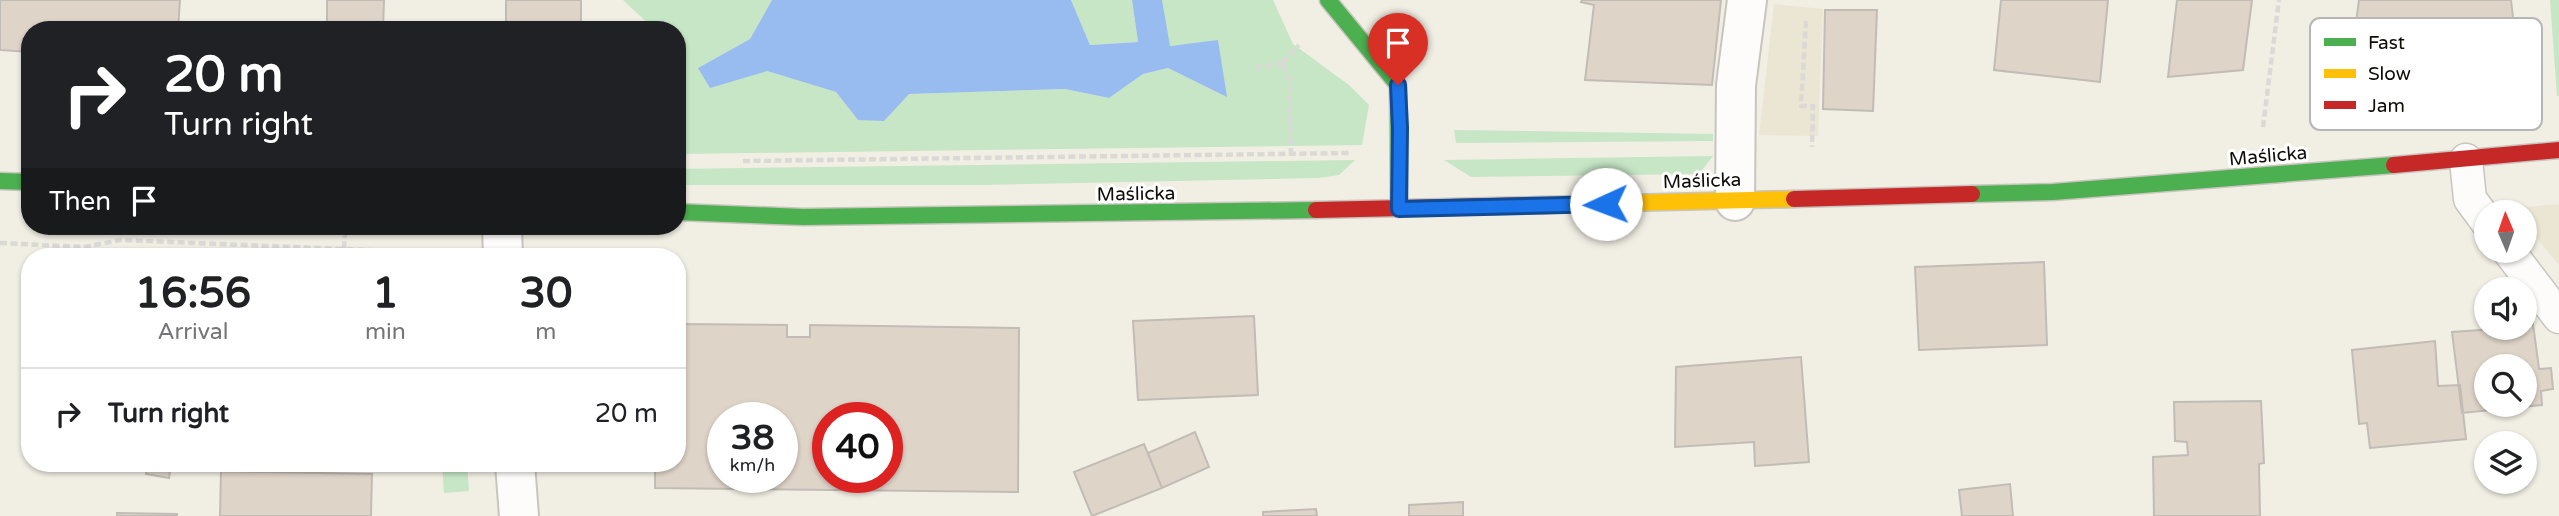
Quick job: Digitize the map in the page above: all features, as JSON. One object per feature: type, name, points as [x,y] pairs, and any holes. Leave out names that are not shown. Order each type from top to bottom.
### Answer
[{"type":"street","points":[[1735,201],[1736,85],[1747,0]]},
{"type":"street","points":[[1331,3],[1398,85],[1399,209]]},
{"type":"street","name":"Maślicka","points":[[686,212],[803,217],[946,216],[1399,209],[2053,192],[2466,160],[2559,150]]},
{"type":"street","points":[[0,181],[21,182]]},
{"type":"street","points":[[516,472],[519,516]]},
{"type":"lane","points":[[2466,160],[2470,199],[2474,204]]},
{"type":"lane","points":[[2518,263],[2559,317]]},
{"type":"path","points":[[2263,134],[2279,0]]},
{"type":"path","points":[[1255,68],[1282,63],[1331,3]]},
{"type":"path","points":[[1806,21],[1801,106],[1813,106],[1812,148]]},
{"type":"path","points":[[1282,63],[1289,80],[1291,155]]},
{"type":"path","points":[[733,161],[1400,152]]},
{"type":"path","points":[[0,243],[84,247],[121,240],[319,248]]},
{"type":"shaded area","points":[[1774,4],[1823,9],[1818,136],[1759,135]]},
{"type":"shaded area","points":[[2559,204],[2559,265],[2538,240],[2538,206]]},
{"type":"green space","points":[[623,0],[772,0],[750,39],[698,68],[767,71],[836,92],[858,120],[908,94],[1065,89],[1109,98],[1143,74],[1168,68],[1226,96],[1218,41],[1169,46],[1162,0],[1273,0],[1293,44],[1349,85],[1369,105],[1362,145],[686,154],[686,21],[645,21]]},
{"type":"green space","points":[[1071,0],[1132,0],[1138,42],[1090,45]]},
{"type":"green space","points":[[2550,0],[2559,0],[2559,96],[2557,96]]},
{"type":"green space","points":[[1454,130],[1713,134],[1713,141],[1456,143]]},
{"type":"green space","points":[[1713,156],[1699,174],[1471,177],[1444,160]]},
{"type":"green space","points":[[1355,160],[1339,175],[1318,178],[983,185],[686,185],[686,169]]},
{"type":"green space","points":[[443,472],[468,472],[469,491],[444,493]]},
{"type":"water","points":[[772,0],[1071,0],[1090,45],[1138,42],[1132,0],[1162,0],[1170,46],[1218,40],[1227,97],[1168,68],[1143,74],[1109,98],[1065,89],[909,94],[884,121],[858,120],[836,92],[767,71],[710,88],[698,68],[750,39]]},
{"type":"building","points":[[0,0],[180,0],[179,21],[21,21],[21,51],[0,50]]},
{"type":"building","points":[[327,0],[384,0],[383,21],[327,21]]},
{"type":"building","points":[[506,0],[581,0],[581,21],[506,21]]},
{"type":"building","points":[[1721,0],[1712,85],[1585,80],[1594,5],[1581,2]]},
{"type":"building","points":[[2001,0],[2108,0],[2100,82],[1994,70]]},
{"type":"building","points":[[2177,0],[2252,0],[2243,70],[2168,77]]},
{"type":"building","points":[[2359,0],[2511,0],[2513,18],[2357,18]]},
{"type":"building","points":[[1825,10],[1877,10],[1873,111],[1823,109]]},
{"type":"building","points":[[2044,262],[2047,345],[1919,350],[1915,267]]},
{"type":"building","points":[[1254,316],[1258,395],[1138,400],[1133,321]]},
{"type":"building","points":[[686,324],[787,325],[787,337],[810,337],[810,325],[1019,328],[1018,492],[903,491],[903,402],[812,402],[812,490],[798,490],[798,402],[707,402],[707,489],[655,488],[655,472],[686,472]]},
{"type":"building","points":[[2474,330],[2474,340],[2535,340],[2537,354],[2474,354],[2474,412],[2462,413],[2452,332]]},
{"type":"building","points":[[2435,341],[2438,386],[2460,385],[2466,439],[2370,448],[2367,423],[2359,424],[2352,350]]},
{"type":"building","points":[[2537,354],[2539,369],[2551,368],[2553,389],[2541,391],[2542,405],[2537,406]]},
{"type":"building","points":[[1801,357],[1809,462],[1755,466],[1754,442],[1675,447],[1676,367]]},
{"type":"building","points":[[2261,401],[2264,463],[2259,464],[2260,516],[2154,516],[2153,457],[2188,455],[2187,442],[2175,441],[2174,402]]},
{"type":"building","points":[[1195,432],[1209,467],[1162,488],[1148,453]]},
{"type":"building","points":[[1144,444],[1162,488],[1092,516],[1074,472]]},
{"type":"building","points":[[146,472],[170,472],[169,478]]},
{"type":"building","points":[[221,472],[372,474],[371,516],[220,516]]},
{"type":"building","points":[[2010,484],[2013,516],[1962,516],[1959,490]]},
{"type":"building","points":[[1463,502],[1463,516],[1409,516],[1409,505]]},
{"type":"building","points":[[1316,509],[1317,516],[1263,516],[1263,512]]},
{"type":"building","points":[[117,513],[177,514],[177,516],[117,516]]},
{"type":"traffic: fast","points":[[1328,0],[1398,85],[1399,209]]},
{"type":"traffic: fast","points":[[1972,194],[2053,192],[2394,165]]},
{"type":"traffic: fast","points":[[0,181],[21,182]]},
{"type":"traffic: fast","points":[[686,212],[803,217],[1316,210]]},
{"type":"traffic: slow","points":[[1542,205],[1794,199]]},
{"type":"traffic: jam","points":[[2394,165],[2559,150]]},
{"type":"traffic: jam","points":[[1794,199],[1972,194]]},
{"type":"traffic: jam","points":[[1316,210],[1542,205]]},
{"type":"route","points":[[1398,85],[1399,209],[1606,204]]}]
